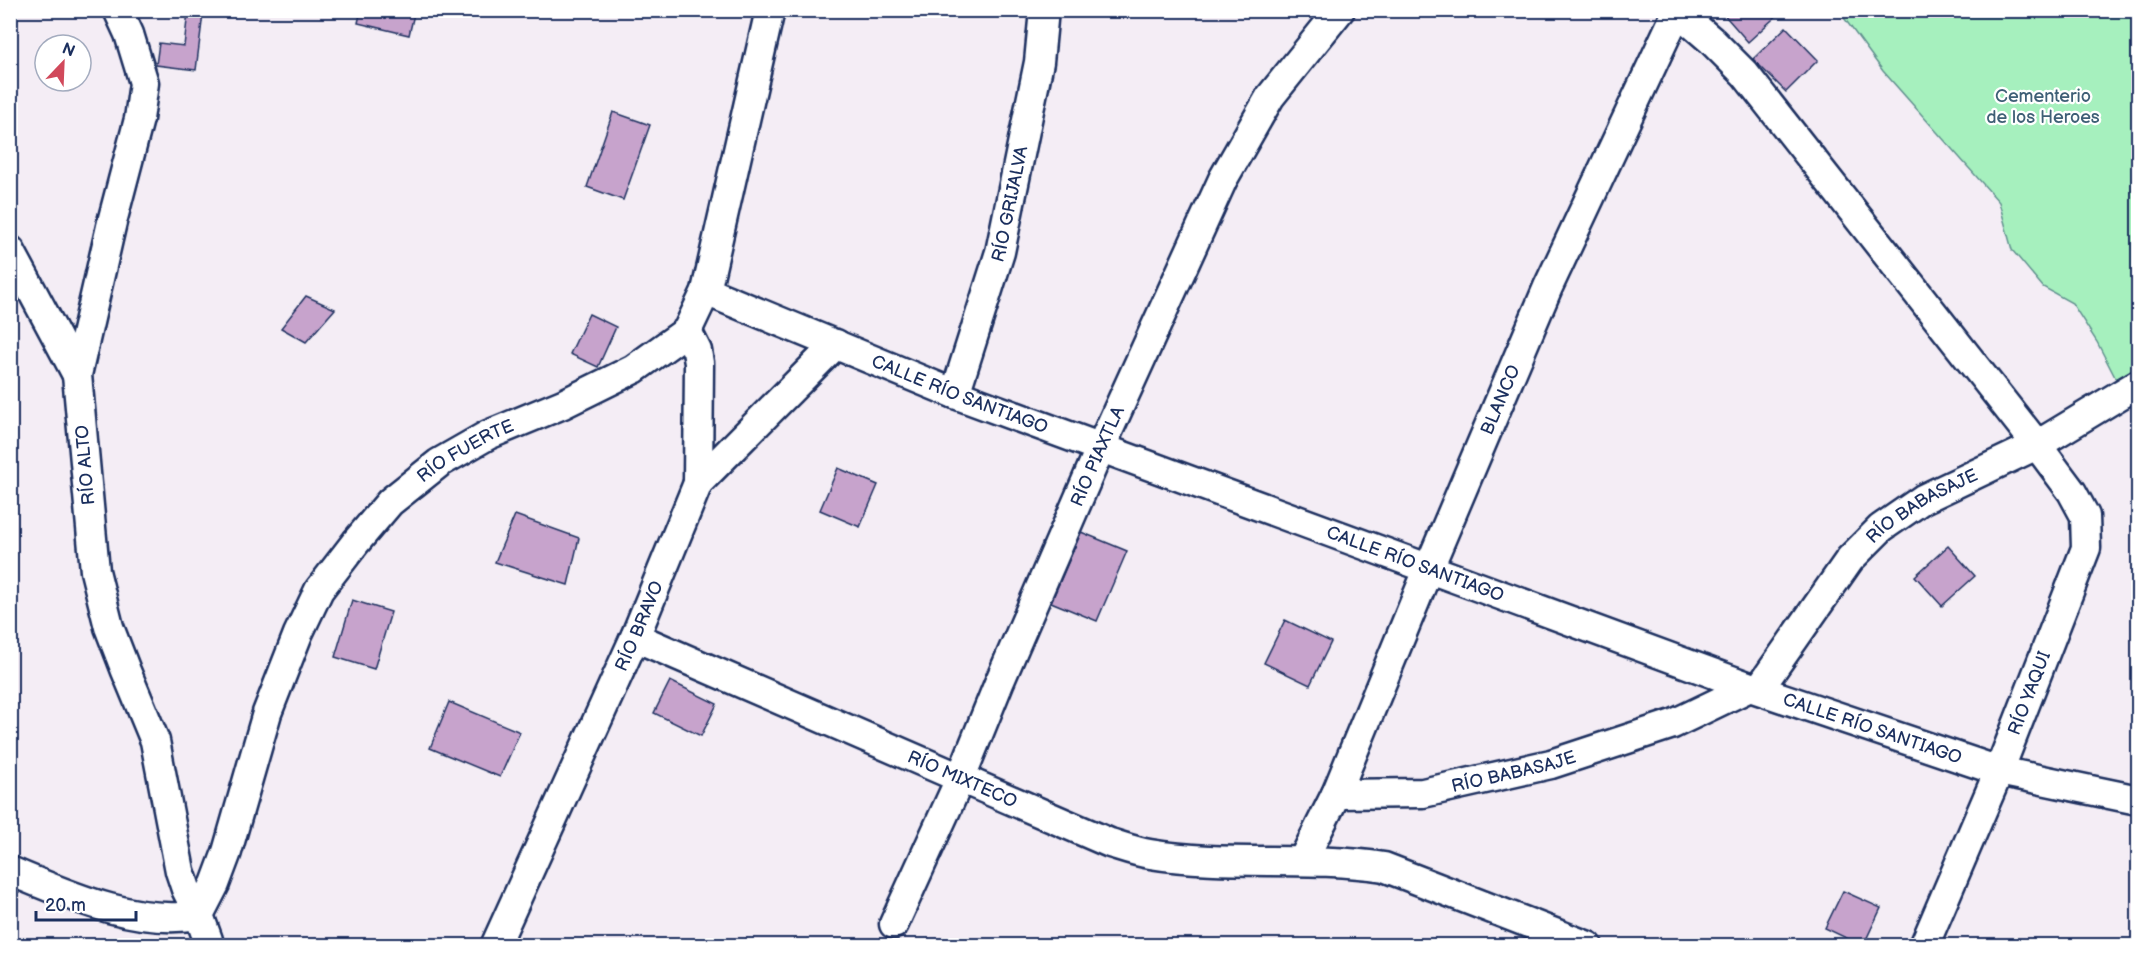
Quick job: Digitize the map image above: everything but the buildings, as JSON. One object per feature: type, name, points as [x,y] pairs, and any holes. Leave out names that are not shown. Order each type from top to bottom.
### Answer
[{"type":"street","name":"RÍO ALTO","points":[[118,10],[129,34],[144,83],[139,119],[112,222],[77,375],[95,571],[110,627],[155,741],[180,871],[199,915]]},
{"type":"street","name":"RÍO FUERTE","points":[[199,915],[215,884],[227,852],[267,713],[298,634],[319,590],[356,542],[390,502],[439,463],[488,435],[563,404],[634,369],[687,331],[706,291],[770,10]]},
{"type":"street","name":"RÍO GRIJALVA","points":[[955,394],[1000,252],[1039,62],[1044,10]]},
{"type":"street","name":"RÍO PIAXTLA","points":[[894,924],[961,777],[999,682],[1100,449],[1223,178],[1270,97],[1340,10]]},
{"type":"street","name":"RÍO YAQUI","points":[[1676,11],[1712,41],[1745,74],[2037,445],[2072,492],[2085,516],[2086,548],[1999,771],[1924,945]]},
{"type":"street","name":"BLANCO","points":[[1303,860],[1336,794],[1548,287],[1676,11]]},
{"type":"street","points":[[10,250],[77,375]]},
{"type":"street","name":"CALLE RÍO SANTIAGO","points":[[706,291],[955,394],[1100,449],[1754,688],[1999,771],[2139,800]]},
{"type":"street","points":[[687,331],[697,351],[699,363],[698,483]]},
{"type":"street","name":"RÍO BRAVO","points":[[495,945],[635,637],[698,483],[836,344]]},
{"type":"street","name":"RÍO BABASAJE","points":[[1336,794],[1423,793],[1551,764],[1673,724],[1754,688],[1850,559],[1881,528],[1923,499],[2037,445],[2139,384]]},
{"type":"street","name":"RÍO MIXTECO","points":[[635,637],[1110,843],[1149,854],[1190,859],[1353,862],[1384,867],[1588,945]]},
{"type":"street","points":[[10,871],[71,896],[128,912],[181,918],[199,915],[208,940],[206,945]]},
{"type":"green space","name":"Cementerio de los Heroes","points":[[1839,11],[2138,11],[2138,367],[2116,379],[2097,342],[2072,303],[2043,287],[2012,250],[1999,202],[1883,71]]}]
